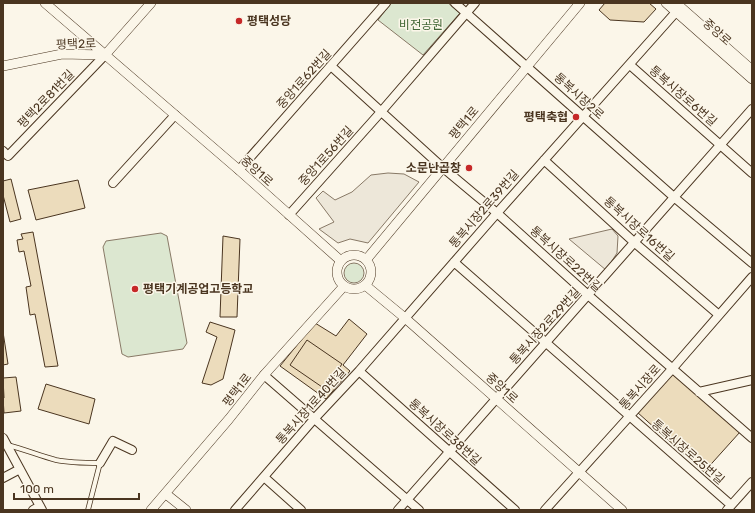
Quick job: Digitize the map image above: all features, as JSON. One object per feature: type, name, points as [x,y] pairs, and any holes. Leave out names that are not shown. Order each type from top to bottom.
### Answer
[{"type":"street","name":"중앙1로","points":[[45,3],[239,170],[341,261]]},
{"type":"street","points":[[105,55],[107,44],[143,3]]},
{"type":"street","name":"평택2로","points":[[3,66],[62,54],[105,55],[151,3]]},
{"type":"street","name":"중앙1로62번길","points":[[239,170],[386,3]]},
{"type":"street","name":"통복시장2로","points":[[455,3],[675,198],[752,263]]},
{"type":"street","points":[[466,13],[475,3]]},
{"type":"street","name":"평택1로","points":[[366,260],[580,3]]},
{"type":"street","name":"중앙로","points":[[666,3],[680,6],[752,70]]},
{"type":"street","points":[[583,117],[680,6]]},
{"type":"street","name":"중앙로","points":[[680,6],[752,79]]},
{"type":"street","name":"중앙1로56번길","points":[[289,215],[380,113],[466,13]]},
{"type":"street","name":"평택2로81번길","points":[[3,151],[8,156],[105,55]]},
{"type":"street","name":"통복시장로6번길","points":[[630,65],[752,173]]},
{"type":"street","points":[[331,66],[380,113],[442,167]]},
{"type":"street","points":[[675,198],[752,109]]},
{"type":"street","points":[[113,183],[175,115]]},
{"type":"street","name":"통복시장2로39번길","points":[[405,318],[583,117]]},
{"type":"street","name":"통복시장로16번길","points":[[544,160],[635,243],[719,315]]},
{"type":"street","name":"통복시장로22번길","points":[[442,167],[497,213],[588,295],[752,438]]},
{"type":"street","name":"통복시장2로29번길","points":[[398,510],[545,342],[675,198]]},
{"type":"street","points":[[353,255],[362,257],[366,260],[371,272],[368,282],[362,288],[352,290],[344,286],[338,279],[337,274],[337,269],[341,261],[344,258],[353,255]]},
{"type":"street","name":"통복시장로25번길","points":[[454,262],[630,417],[729,508]]},
{"type":"street","name":"통복시장로","points":[[545,510],[630,417],[752,277]]},
{"type":"street","name":"중앙1로","points":[[365,285],[405,318],[622,510]]},
{"type":"street","name":"평택1로","points":[[151,510],[229,419],[264,375],[344,286]]},
{"type":"street","name":"통복시장1로40번길","points":[[235,510],[405,318]]},
{"type":"street","name":"통복시장로38번길","points":[[359,371],[515,510]]},
{"type":"street","points":[[264,375],[419,510]]},
{"type":"street","points":[[699,392],[752,380]]},
{"type":"street","points":[[100,463],[113,441],[132,450]]},
{"type":"street","points":[[5,445],[20,469],[39,509]]},
{"type":"street","points":[[3,478],[20,469]]},
{"type":"street","points":[[264,477],[301,510]]},
{"type":"street","points":[[729,508],[752,482]]},
{"type":"street","points":[[166,494],[186,510]]},
{"type":"lane","points":[[5,445],[27,450],[56,460],[100,463],[88,510]]},
{"type":"green space","name":"비전공원","points":[[391,3],[448,3],[460,13],[423,55],[378,20]]},
{"type":"green space","points":[[161,233],[167,236],[187,343],[183,349],[128,357],[122,354],[103,247],[106,241]]},
{"type":"green space","points":[[354,263],[361,266],[364,273],[361,280],[354,283],[347,280],[344,273],[347,266]]},
{"type":"shaded area","points":[[388,173],[404,174],[419,182],[368,243],[350,239],[338,243],[319,229],[334,222],[316,198],[323,191],[335,200],[352,192],[371,175]]},
{"type":"shaded area","points":[[612,229],[618,236],[617,253],[606,270],[569,239]]},
{"type":"building","points":[[605,3],[649,3],[656,9],[644,22],[610,20],[599,10]]},
{"type":"building","points":[[11,179],[21,219],[10,222],[3,195],[3,181]]},
{"type":"building","points":[[78,180],[85,208],[36,220],[28,190]]},
{"type":"building","points":[[33,232],[58,366],[45,367],[35,314],[30,315],[26,287],[31,286],[24,251],[19,252],[17,240],[23,239],[21,234]]},
{"type":"building","points":[[223,236],[240,239],[237,317],[220,317]]},
{"type":"building","points":[[349,319],[367,334],[343,365],[350,371],[326,399],[280,366],[315,323],[336,336]]},
{"type":"building","points":[[210,322],[235,330],[223,379],[211,385],[202,383],[217,337],[206,332]]},
{"type":"building","points":[[3,332],[8,364],[3,365]]},
{"type":"building","points":[[307,340],[342,364],[325,389],[290,365]]},
{"type":"building","points":[[673,373],[740,432],[704,472],[637,412]]},
{"type":"building","points":[[16,377],[21,411],[4,413],[3,378]]},
{"type":"building","points":[[46,384],[95,399],[89,424],[38,409]]},
{"type":"place","name":"평택성당","points":[[239,21]]},
{"type":"place","name":"평택축협","points":[[576,117]]},
{"type":"place","name":"소문난곱창","points":[[469,168]]},
{"type":"place","name":"평택기계공업고등학교","points":[[135,289]]}]
